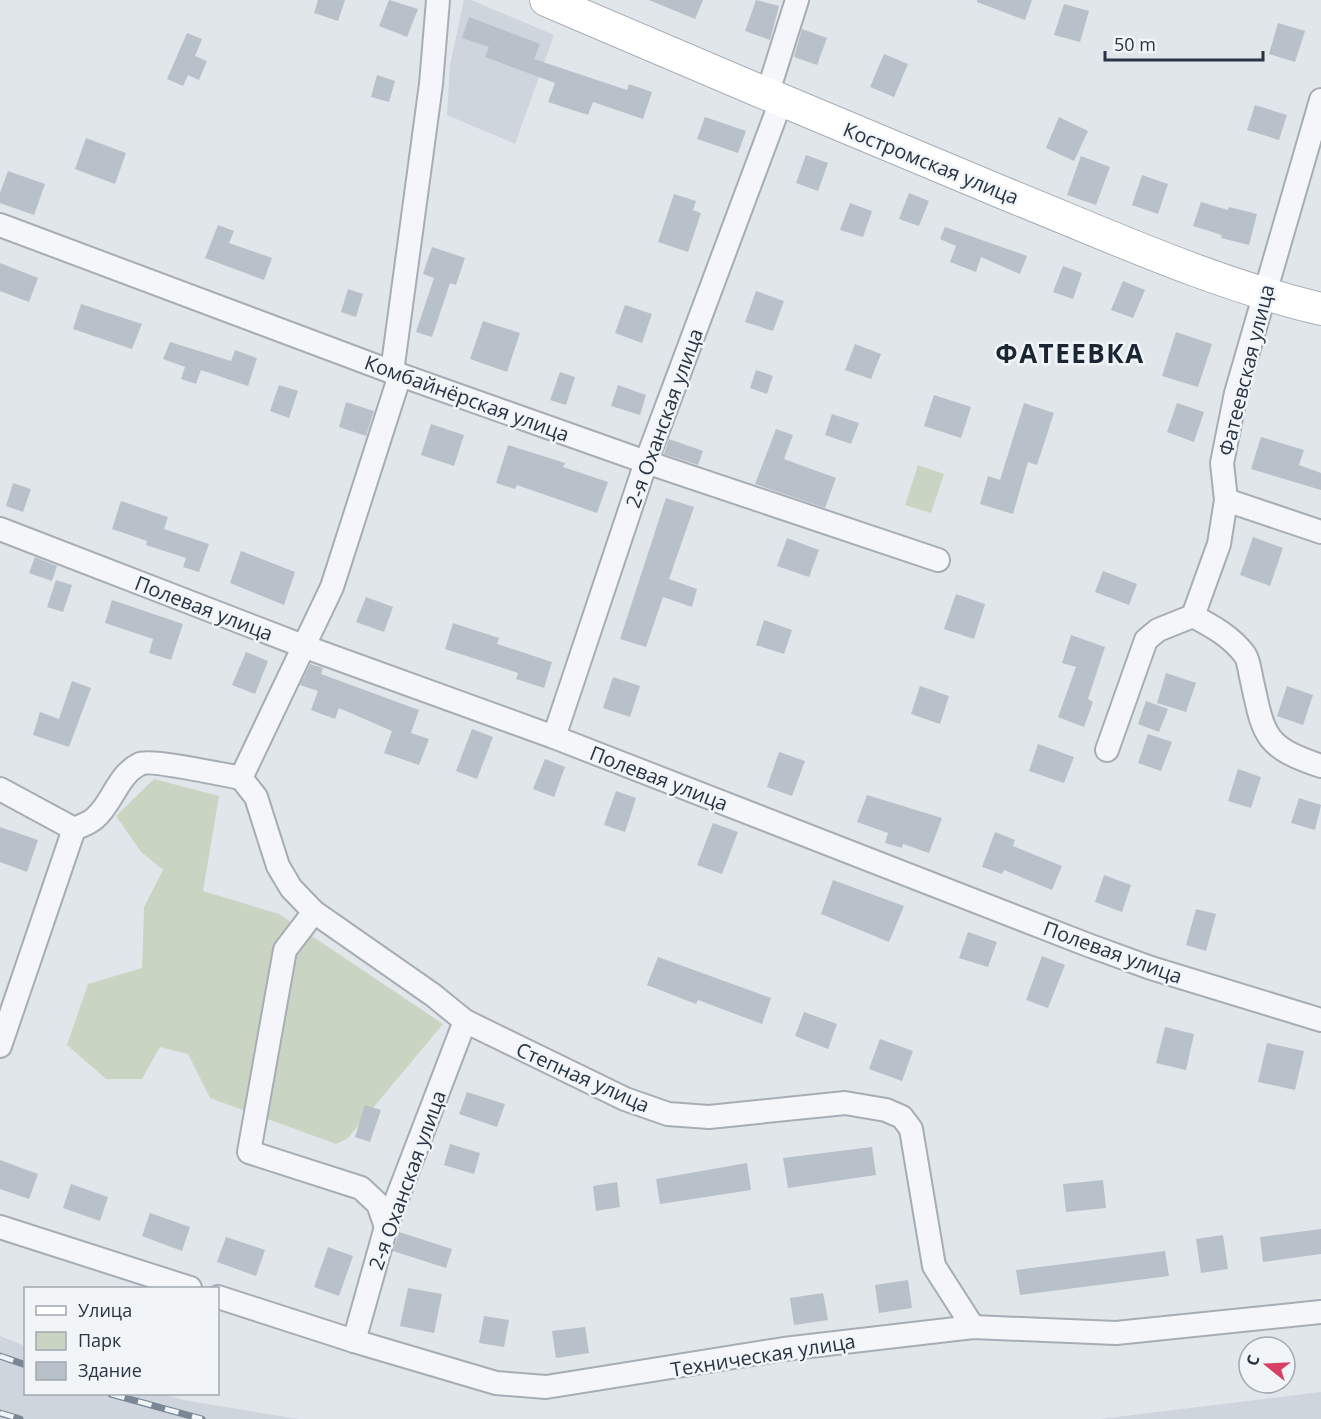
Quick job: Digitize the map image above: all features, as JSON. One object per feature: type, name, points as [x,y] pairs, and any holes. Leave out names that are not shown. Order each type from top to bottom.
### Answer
[{"type":"street","points":[[0,1046],[74,829],[95,819],[124,779],[140,764],[156,762],[242,778],[332,587],[396,374],[431,84],[438,0]]},
{"type":"street","name":"Костромская улица","points":[[546,0],[774,98],[1184,267],[1265,296],[1321,309]]},
{"type":"street","name":"2-я Оханская улица","points":[[554,737],[646,462],[774,98],[797,0]]},
{"type":"street","name":"Фатеевская улица","points":[[1193,616],[1219,544],[1226,500],[1222,463],[1236,393],[1321,100]]},
{"type":"street","name":"Комбайнёрская улица","points":[[0,225],[396,374],[646,462],[938,560]]},
{"type":"street","points":[[1226,500],[1321,532]]},
{"type":"street","name":"Полевая улица","points":[[0,529],[303,646],[554,737],[1151,968],[1321,1020]]},
{"type":"street","points":[[1107,750],[1146,640],[1158,630],[1193,616],[1221,631],[1246,656],[1258,714],[1271,742],[1293,756],[1321,766]]},
{"type":"street","name":"Степная улица","points":[[242,778],[256,797],[278,866],[291,888],[314,912],[433,995],[465,1021],[625,1099],[668,1114],[710,1117],[845,1103],[886,1110],[902,1117],[911,1129],[934,1266],[973,1327]]},
{"type":"street","points":[[0,789],[74,829]]},
{"type":"street","points":[[314,912],[285,950],[249,1152],[361,1188],[378,1204],[386,1227]]},
{"type":"street","name":"2-я Оханская улица","points":[[354,1341],[386,1227],[465,1021]]},
{"type":"street","points":[[0,1227],[187,1287]]},
{"type":"street","name":"Техническая улица","points":[[219,1297],[354,1341],[496,1383],[546,1387],[784,1349],[973,1327],[1116,1333],[1321,1312]]},
{"type":"shaded area","points":[[464,0],[471,0],[554,35],[515,144],[447,115],[450,65]]},
{"type":"shaded area","points":[[0,1336],[24,1346],[24,1395],[168,1395],[183,1400],[298,1419],[0,1419]]},
{"type":"shaded area","points":[[1321,1392],[1321,1419],[1100,1419],[1297,1395]]},
{"type":"green space","points":[[918,465],[944,474],[931,513],[905,505]]},
{"type":"green space","points":[[154,779],[219,796],[203,891],[279,914],[443,1024],[347,1139],[336,1144],[210,1098],[188,1054],[160,1047],[142,1079],[106,1079],[67,1045],[88,984],[142,968],[144,907],[163,870],[141,852],[116,816]]},
{"type":"building","points":[[318,0],[345,0],[338,21],[314,13]]},
{"type":"building","points":[[389,0],[418,9],[407,37],[379,26]]},
{"type":"building","points":[[649,0],[703,0],[695,19]]},
{"type":"building","points":[[756,0],[779,6],[770,40],[745,31]]},
{"type":"building","points":[[977,0],[1032,0],[1025,20],[977,2]]},
{"type":"building","points":[[1064,4],[1089,11],[1080,42],[1054,35]]},
{"type":"building","points":[[469,17],[540,44],[534,59],[627,90],[629,84],[652,92],[643,119],[593,102],[588,115],[548,102],[555,83],[485,57],[489,47],[462,38]]},
{"type":"building","points":[[1278,23],[1305,31],[1295,62],[1269,54]]},
{"type":"building","points":[[802,29],[827,38],[817,65],[794,57]]},
{"type":"building","points":[[187,33],[202,39],[195,56],[207,61],[199,80],[188,75],[183,86],[167,79]]},
{"type":"building","points":[[884,54],[908,64],[894,97],[870,87]]},
{"type":"building","points":[[377,75],[395,81],[389,102],[371,97]]},
{"type":"building","points":[[1255,105],[1287,115],[1279,140],[1247,130]]},
{"type":"building","points":[[705,117],[746,131],[738,153],[697,139]]},
{"type":"building","points":[[1059,117],[1088,131],[1074,161],[1046,148]]},
{"type":"building","points":[[86,138],[126,153],[115,184],[75,169]]},
{"type":"building","points":[[806,155],[828,163],[818,191],[796,183]]},
{"type":"building","points":[[1081,156],[1110,167],[1096,205],[1067,195]]},
{"type":"building","points":[[8,171],[45,184],[34,215],[0,203],[0,193]]},
{"type":"building","points":[[1142,175],[1168,184],[1158,214],[1132,205]]},
{"type":"building","points":[[909,193],[929,201],[919,226],[899,219]]},
{"type":"building","points":[[674,194],[696,201],[693,210],[701,213],[688,252],[658,242]]},
{"type":"building","points":[[1201,202],[1228,210],[1229,207],[1257,214],[1249,245],[1221,238],[1222,235],[1193,226]]},
{"type":"building","points":[[850,203],[872,211],[863,237],[840,230]]},
{"type":"building","points":[[218,225],[234,231],[229,243],[272,258],[264,280],[205,258]]},
{"type":"building","points":[[945,227],[1027,256],[1020,274],[981,257],[976,272],[950,262],[956,246],[940,239]]},
{"type":"building","points":[[432,247],[465,258],[456,285],[450,283],[432,337],[416,332],[434,278],[423,274]]},
{"type":"building","points":[[0,263],[38,278],[29,302],[0,291]]},
{"type":"building","points":[[1063,266],[1082,273],[1073,299],[1053,292]]},
{"type":"building","points":[[1123,281],[1145,290],[1133,318],[1111,310]]},
{"type":"building","points":[[348,289],[363,294],[356,317],[341,312]]},
{"type":"building","points":[[756,291],[784,301],[773,331],[745,322]]},
{"type":"building","points":[[81,304],[142,324],[132,349],[73,329]]},
{"type":"building","points":[[625,305],[652,314],[642,343],[615,333]]},
{"type":"building","points":[[483,321],[520,333],[507,372],[470,359]]},
{"type":"building","points":[[1176,332],[1212,344],[1198,387],[1162,376]]},
{"type":"building","points":[[170,342],[231,361],[235,350],[257,358],[248,386],[201,370],[196,384],[181,379],[185,367],[163,359]]},
{"type":"building","points":[[855,344],[881,354],[871,379],[845,370]]},
{"type":"building","points":[[756,370],[773,376],[767,394],[750,388]]},
{"type":"building","points":[[560,372],[575,377],[566,405],[550,400]]},
{"type":"building","points":[[279,385],[298,391],[289,418],[270,411]]},
{"type":"building","points":[[618,385],[646,395],[640,415],[611,406]]},
{"type":"building","points":[[934,395],[971,407],[961,438],[924,426]]},
{"type":"building","points":[[346,402],[374,411],[366,436],[339,427]]},
{"type":"building","points":[[1024,403],[1054,413],[1037,465],[1028,462],[1013,514],[980,504],[988,476],[1000,480]]},
{"type":"building","points":[[1177,403],[1204,412],[1194,442],[1167,432]]},
{"type":"building","points":[[832,414],[859,423],[851,444],[825,435]]},
{"type":"building","points":[[431,424],[464,435],[454,466],[421,455]]},
{"type":"building","points":[[776,429],[793,435],[784,459],[836,478],[825,508],[755,484]]},
{"type":"building","points":[[1261,437],[1304,450],[1299,465],[1321,473],[1321,490],[1251,469]]},
{"type":"building","points":[[669,439],[703,451],[698,465],[664,454]]},
{"type":"building","points":[[508,445],[565,463],[563,467],[608,482],[597,513],[517,485],[515,489],[496,483]]},
{"type":"building","points":[[13,483],[31,489],[23,512],[6,506]]},
{"type":"building","points":[[666,498],[694,507],[669,579],[697,589],[692,607],[663,597],[646,647],[620,639]]},
{"type":"building","points":[[121,501],[168,517],[164,529],[209,544],[199,572],[183,567],[186,558],[146,545],[147,541],[112,529]]},
{"type":"building","points":[[1253,537],[1283,548],[1270,586],[1240,575]]},
{"type":"building","points":[[787,538],[819,550],[809,577],[777,566]]},
{"type":"building","points":[[241,551],[295,572],[284,605],[230,583]]},
{"type":"building","points":[[35,557],[57,566],[52,581],[29,573]]},
{"type":"building","points":[[1103,571],[1137,584],[1129,605],[1095,592]]},
{"type":"building","points":[[56,580],[72,585],[63,612],[47,607]]},
{"type":"building","points":[[956,594],[985,604],[974,639],[944,629]]},
{"type":"building","points":[[366,597],[393,607],[384,632],[356,622]]},
{"type":"building","points":[[112,600],[183,624],[171,660],[149,653],[153,639],[105,623]]},
{"type":"building","points":[[764,620],[792,630],[784,654],[756,645]]},
{"type":"building","points":[[453,623],[499,638],[497,644],[552,662],[544,688],[516,679],[518,673],[445,649]]},
{"type":"building","points":[[1071,635],[1105,647],[1088,699],[1093,702],[1084,727],[1058,717],[1076,667],[1062,663]]},
{"type":"building","points":[[246,652],[268,661],[255,694],[232,685]]},
{"type":"building","points":[[310,664],[323,668],[321,674],[419,710],[411,733],[429,739],[419,765],[384,753],[392,731],[339,708],[335,719],[311,710],[318,691],[300,685]]},
{"type":"building","points":[[1166,673],[1196,683],[1186,712],[1157,703]]},
{"type":"building","points":[[613,677],[640,686],[630,717],[603,708]]},
{"type":"building","points":[[72,681],[91,688],[69,747],[33,735],[40,712],[59,719]]},
{"type":"building","points":[[920,686],[949,696],[940,724],[911,714]]},
{"type":"building","points":[[1287,686],[1313,695],[1303,725],[1277,716]]},
{"type":"building","points":[[1146,701],[1168,709],[1159,732],[1138,724]]},
{"type":"building","points":[[472,729],[493,737],[477,779],[456,771]]},
{"type":"building","points":[[1148,734],[1172,742],[1161,771],[1138,763]]},
{"type":"building","points":[[1038,744],[1074,757],[1064,783],[1029,771]]},
{"type":"building","points":[[779,752],[805,761],[792,796],[767,787]]},
{"type":"building","points":[[545,759],[565,767],[554,797],[533,789]]},
{"type":"building","points":[[1238,769],[1261,777],[1251,808],[1228,801]]},
{"type":"building","points":[[616,791],[636,798],[625,832],[604,825]]},
{"type":"building","points":[[867,795],[942,818],[929,853],[903,844],[902,848],[885,843],[888,833],[857,822]]},
{"type":"building","points":[[1299,798],[1321,805],[1315,830],[1291,823]]},
{"type":"building","points":[[713,823],[738,832],[722,874],[697,865]]},
{"type":"building","points":[[0,827],[38,840],[27,872],[0,862]]},
{"type":"building","points":[[995,832],[1015,840],[1013,846],[1062,866],[1052,890],[1004,870],[1002,874],[982,867]]},
{"type":"building","points":[[1104,875],[1131,885],[1122,912],[1095,902]]},
{"type":"building","points":[[833,880],[904,906],[889,942],[821,914]]},
{"type":"building","points":[[1196,909],[1216,914],[1206,951],[1186,945]]},
{"type":"building","points":[[968,932],[997,942],[988,967],[959,958]]},
{"type":"building","points":[[1042,956],[1065,965],[1048,1008],[1026,1000]]},
{"type":"building","points":[[658,957],[771,998],[762,1024],[698,1000],[696,1004],[647,985]]},
{"type":"building","points":[[804,1012],[837,1024],[828,1049],[795,1036]]},
{"type":"building","points":[[1165,1027],[1194,1034],[1186,1070],[1156,1063]]},
{"type":"building","points":[[880,1039],[913,1051],[902,1081],[869,1069]]},
{"type":"building","points":[[1267,1043],[1304,1051],[1295,1090],[1258,1082]]},
{"type":"building","points":[[467,1092],[505,1104],[497,1127],[459,1114]]},
{"type":"building","points":[[365,1105],[381,1110],[370,1142],[355,1137]]},
{"type":"building","points":[[450,1144],[480,1153],[474,1174],[444,1165]]},
{"type":"building","points":[[872,1147],[876,1175],[788,1188],[783,1158]]},
{"type":"building","points":[[0,1160],[38,1174],[29,1199],[0,1189]]},
{"type":"building","points":[[747,1163],[751,1190],[660,1204],[656,1179]]},
{"type":"building","points":[[1103,1180],[1106,1208],[1066,1212],[1063,1184]]},
{"type":"building","points":[[617,1182],[620,1207],[596,1211],[593,1186]]},
{"type":"building","points":[[71,1184],[108,1197],[100,1221],[63,1208]]},
{"type":"building","points":[[150,1213],[190,1227],[182,1251],[142,1236]]},
{"type":"building","points":[[1321,1229],[1321,1254],[1263,1262],[1260,1237]]},
{"type":"building","points":[[399,1232],[452,1249],[446,1268],[393,1251]]},
{"type":"building","points":[[1223,1235],[1228,1269],[1201,1273],[1196,1239]]},
{"type":"building","points":[[226,1237],[265,1250],[256,1276],[217,1262]]},
{"type":"building","points":[[328,1247],[353,1256],[339,1296],[314,1287]]},
{"type":"building","points":[[1165,1251],[1169,1276],[1020,1295],[1016,1270]]},
{"type":"building","points":[[908,1280],[912,1308],[879,1313],[875,1285]]},
{"type":"building","points":[[408,1288],[442,1294],[434,1333],[400,1326]]},
{"type":"building","points":[[823,1293],[828,1320],[794,1325],[790,1298]]},
{"type":"building","points":[[484,1316],[509,1320],[504,1347],[479,1343]]},
{"type":"building","points":[[585,1327],[589,1353],[556,1358],[552,1331]]},
{"type":"railway","points":[[0,1356],[24,1364]]},
{"type":"railway","points":[[115,1395],[202,1419]]},
{"type":"railway","points":[[0,1413],[20,1419]]},
{"type":"district","name":"ФАТЕЕВКА","points":[[1070,353]]}]
